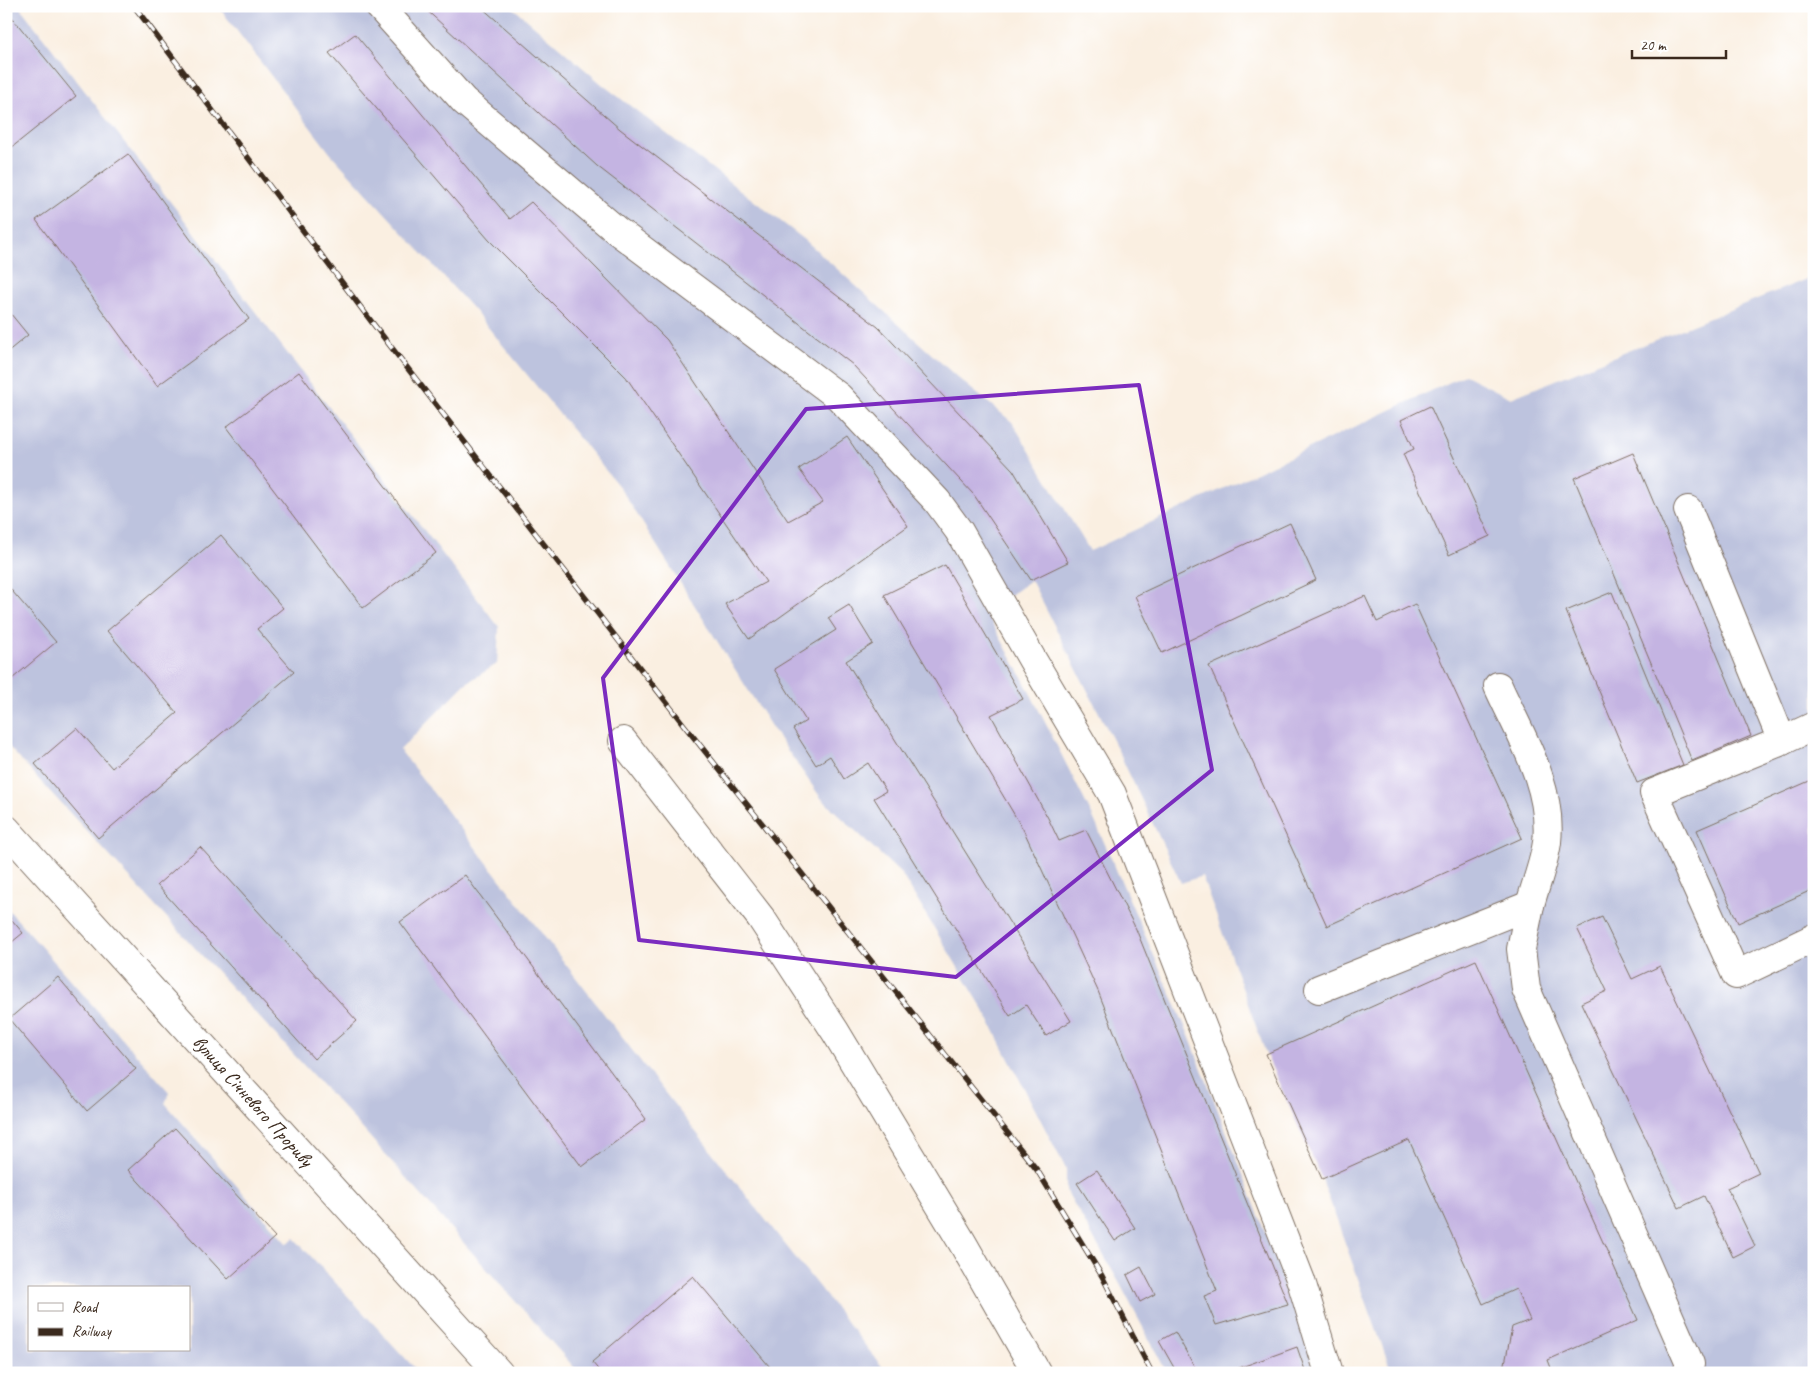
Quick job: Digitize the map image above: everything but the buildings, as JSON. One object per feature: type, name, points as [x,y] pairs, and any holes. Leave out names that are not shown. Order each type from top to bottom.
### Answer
[{"type":"street","points":[[379,6],[464,101],[608,223],[838,397],[937,501],[959,532],[1032,660],[1112,794],[1301,1281],[1329,1373]]},
{"type":"street","points":[[1688,510],[1782,741]]},
{"type":"street","points":[[1498,686],[1538,774],[1547,805],[1547,842],[1530,905],[1521,949],[1526,989],[1690,1364],[1687,1373]]},
{"type":"street","points":[[1814,726],[1654,793],[1736,975],[1814,938]]},
{"type":"street","points":[[623,741],[761,918],[824,1014],[962,1242],[1037,1373]]},
{"type":"street","name":"вулиця Січневого Прориву","points":[[6,829],[500,1373]]},
{"type":"street","points":[[1319,989],[1530,905]]},
{"type":"highlighted area","points":[[1139,385],[1212,770],[956,977],[639,940],[603,678],[806,409]]},
{"type":"shaded area","points":[[6,6],[19,6],[499,627],[497,664],[465,684],[400,750],[669,1098],[887,1373],[579,1373],[360,1126],[6,744]]},
{"type":"shaded area","points":[[218,6],[511,6],[603,85],[805,240],[958,378],[1012,422],[1090,551],[1465,375],[1511,398],[1814,276],[1814,1373],[1392,1373],[1322,1179],[1266,1054],[1202,876],[1181,883],[1115,744],[1031,580],[986,612],[1021,675],[1093,817],[1188,1033],[1320,1373],[1167,1373],[1120,1284],[1066,1190],[1066,1169],[982,1007],[902,875],[821,798],[774,731],[621,489],[473,309],[330,153]]},
{"type":"shaded area","points":[[6,907],[170,1093],[165,1103],[287,1244],[294,1238],[419,1373],[6,1373]]},
{"type":"railway","points":[[134,6],[371,321],[684,725],[1037,1170],[1102,1276],[1152,1373]]}]
